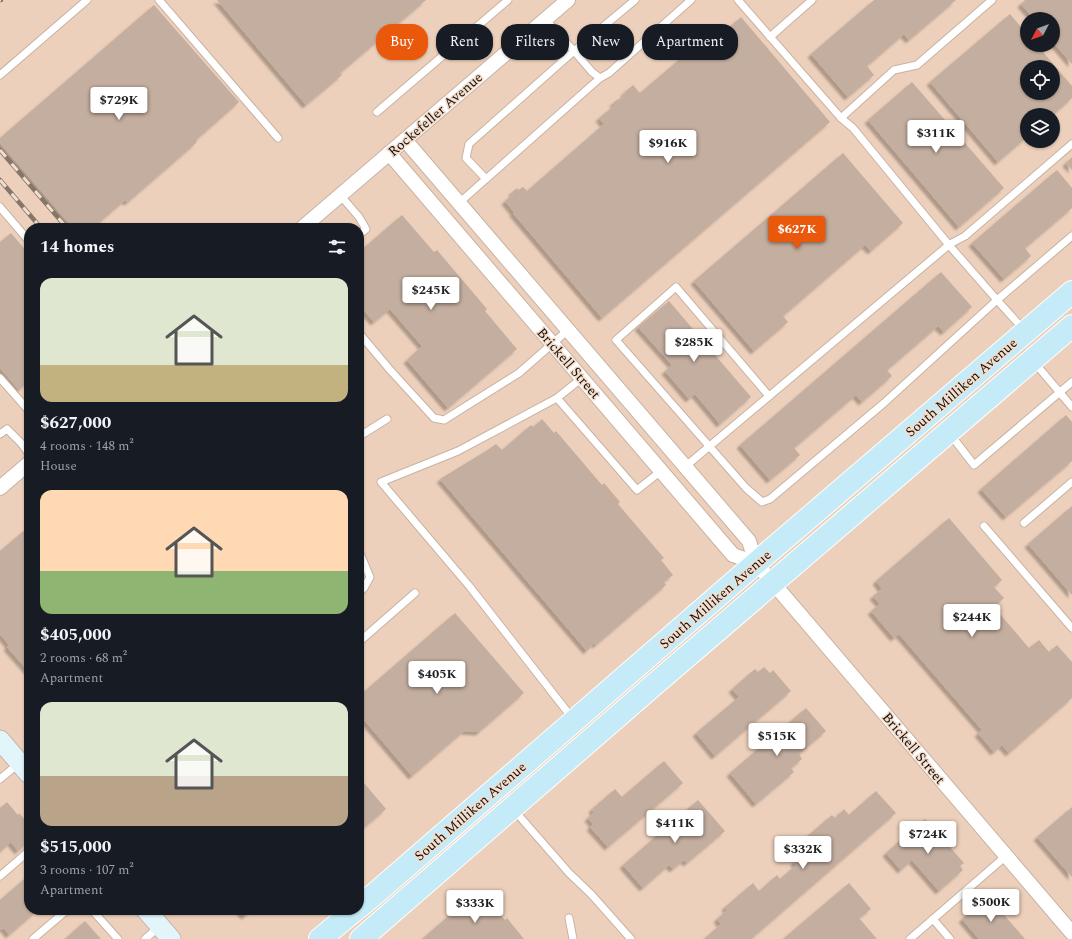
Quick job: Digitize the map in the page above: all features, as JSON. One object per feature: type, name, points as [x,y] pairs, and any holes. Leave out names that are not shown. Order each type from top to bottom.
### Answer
[{"type":"main road","name":"South Milliken Avenue","points":[[364,903],[756,563],[1072,292]]},
{"type":"main road","name":"South Milliken Avenue","points":[[361,939],[512,807],[1072,326]]},
{"type":"main road","points":[[0,740],[24,768]]},
{"type":"main road","points":[[150,915],[166,933]]},
{"type":"main road","points":[[320,939],[349,915]]},
{"type":"street","name":"Rockefeller Avenue","points":[[308,223],[568,0]]},
{"type":"street","name":"Brickell Street","points":[[405,140],[686,466],[749,541],[756,563],[1072,933]]},
{"type":"street","name":"Brickell Street","points":[[389,153],[733,555],[756,563]]},
{"type":"street","points":[[0,488],[24,467]]},
{"type":"lane","points":[[0,75],[87,0]]},
{"type":"lane","points":[[159,0],[278,138]]},
{"type":"lane","points":[[377,112],[508,0]]},
{"type":"lane","points":[[486,179],[466,158],[469,144],[574,51],[635,0]]},
{"type":"lane","points":[[459,203],[600,78],[609,74],[691,0]]},
{"type":"lane","points":[[738,0],[841,118],[853,128],[949,245],[1026,331]]},
{"type":"lane","points":[[770,37],[812,0]]},
{"type":"lane","points":[[841,118],[894,70],[917,65],[992,0]]},
{"type":"lane","points":[[546,19],[592,72],[600,78]]},
{"type":"lane","points":[[686,466],[949,245],[965,236],[1072,144]]},
{"type":"lane","points":[[340,195],[362,223]]},
{"type":"lane","points":[[0,207],[24,235]]},
{"type":"lane","points":[[769,396],[676,287],[616,340],[709,447],[746,488],[762,502],[770,499],[884,403],[997,300],[1072,236]]},
{"type":"lane","points":[[364,339],[434,418],[444,420],[519,373],[568,330]]},
{"type":"lane","points":[[1032,360],[1072,407]]},
{"type":"lane","points":[[0,378],[24,405]]},
{"type":"lane","points":[[574,721],[470,587],[381,482],[458,451],[557,398],[582,378]]},
{"type":"lane","points":[[948,432],[974,465],[1072,382]]},
{"type":"lane","points":[[557,398],[637,490],[661,471]]},
{"type":"lane","points":[[364,433],[387,419]]},
{"type":"lane","points":[[0,434],[7,428],[24,447]]},
{"type":"lane","points":[[1024,523],[1072,482]]},
{"type":"lane","points":[[984,526],[1072,628]]},
{"type":"lane","points":[[364,563],[370,577],[364,588]]},
{"type":"lane","points":[[364,638],[415,593]]},
{"type":"lane","points":[[0,779],[24,768]]},
{"type":"lane","points":[[512,807],[569,873],[631,939]]},
{"type":"lane","points":[[0,876],[24,855]]},
{"type":"lane","points":[[910,939],[1006,856]]},
{"type":"lane","points":[[34,939],[61,915]]},
{"type":"lane","points":[[96,915],[118,939]]},
{"type":"lane","points":[[569,918],[573,939]]},
{"type":"lane","points":[[933,919],[950,939]]},
{"type":"lane","points":[[145,939],[166,933]]},
{"type":"shaded area","points":[[0,0],[1072,0],[1072,939],[0,939]]},
{"type":"building","points":[[217,0],[426,0],[398,24],[376,24],[376,42],[340,73],[342,75],[306,105]]},
{"type":"building","points":[[874,0],[956,0],[909,40],[904,34],[867,66],[874,75],[848,97],[811,54]]},
{"type":"building","points":[[1025,0],[1072,0],[1072,64],[1060,50],[1060,12],[1028,12],[1021,4]]},
{"type":"building","points":[[154,5],[239,102],[196,140],[196,143],[128,202],[125,200],[99,223],[69,223],[0,143],[0,138]]},
{"type":"building","points":[[1010,14],[1020,26],[1020,52],[1043,52],[1050,60],[1020,60],[1020,100],[1060,100],[1060,72],[1072,86],[1072,98],[1060,109],[1020,108],[1020,143],[998,162],[930,82]]},
{"type":"building","points":[[741,17],[830,122],[602,318],[513,213],[514,212],[505,201],[517,188],[518,190],[523,187],[527,191],[604,124],[599,118],[615,105],[613,103],[618,99],[619,100],[633,85],[640,93],[679,60],[738,60],[738,24],[733,24]]},
{"type":"building","points":[[912,82],[1004,188],[959,227],[868,120]]},
{"type":"building","points":[[843,153],[903,223],[871,251],[865,245],[783,316],[788,322],[754,351],[694,281]]},
{"type":"building","points":[[1072,157],[1072,170],[1066,163]]},
{"type":"building","points":[[1057,170],[1072,188],[1072,208],[1025,248],[1031,256],[1004,279],[972,243]]},
{"type":"building","points":[[402,215],[434,252],[437,250],[487,309],[485,311],[517,349],[448,408],[407,360],[422,346],[390,309],[374,322],[364,311],[364,248]]},
{"type":"building","points":[[11,233],[24,248],[24,386],[19,390],[0,368],[0,242]]},
{"type":"building","points":[[941,272],[972,307],[944,332],[938,326],[887,370],[892,376],[862,402],[856,395],[794,448],[800,455],[770,480],[740,445]]},
{"type":"building","points":[[669,301],[751,397],[720,424],[695,394],[689,399],[665,371],[672,365],[638,327]]},
{"type":"building","points":[[1066,415],[1072,422],[1072,461],[1006,517],[981,489]]},
{"type":"building","points":[[542,419],[554,433],[556,431],[602,485],[604,483],[620,502],[618,504],[664,558],[661,560],[673,575],[664,582],[666,585],[596,645],[594,643],[587,651],[440,479],[496,444],[502,450],[531,425],[533,427]]},
{"type":"building","points":[[1072,506],[1072,595],[1028,544]]},
{"type":"building","points":[[949,518],[1002,580],[994,587],[1004,598],[994,607],[1029,648],[1039,640],[1049,652],[1057,645],[1072,662],[1072,698],[1009,753],[1002,745],[994,752],[978,733],[982,730],[899,634],[894,638],[871,611],[880,604],[873,596],[882,589],[876,581]]},
{"type":"building","points":[[24,531],[24,666],[7,647],[9,645],[1,635],[0,636],[0,551]]},
{"type":"building","points":[[455,613],[524,693],[479,732],[464,731],[412,776],[364,720],[364,692]]},
{"type":"building","points":[[764,667],[770,673],[773,670],[791,691],[715,756],[696,733],[739,697],[732,689],[755,669],[758,672]]},
{"type":"building","points":[[806,708],[826,731],[799,754],[802,759],[791,768],[794,772],[756,804],[730,773]]},
{"type":"building","points":[[664,761],[683,783],[608,847],[590,827],[593,824],[588,818],[594,812],[592,809],[615,789],[622,797]]},
{"type":"building","points":[[364,783],[386,809],[364,828]]},
{"type":"building","points":[[876,791],[896,813],[751,939],[704,939],[721,924],[717,919],[727,910],[725,907],[753,883],[759,891],[777,875],[780,879],[796,865],[794,862],[811,847],[804,839],[832,815],[835,818],[844,809],[849,815]]},
{"type":"building","points":[[698,800],[725,831],[687,863],[684,860],[673,869],[669,865],[643,888],[623,865]]},
{"type":"building","points":[[7,802],[18,815],[19,813],[24,819],[24,846],[18,851],[11,842],[0,852],[0,808]]},
{"type":"building","points":[[1072,807],[1072,877],[1037,837]]},
{"type":"building","points":[[925,819],[964,863],[960,866],[963,870],[939,891],[912,860],[901,870],[886,853]]},
{"type":"building","points":[[24,879],[24,915],[32,915],[9,935],[4,928],[1,930],[0,929],[0,900]]},
{"type":"building","points":[[849,883],[871,909],[859,918],[877,939],[783,939]]},
{"type":"building","points":[[476,896],[481,901],[485,897],[505,920],[507,918],[524,939],[422,939],[466,901],[467,903]]},
{"type":"building","points":[[985,899],[988,902],[991,900],[1025,939],[979,939],[962,919]]},
{"type":"building","points":[[85,921],[101,939],[65,939]]},
{"type":"railway","points":[[0,150],[63,223]]},
{"type":"railway","points":[[0,180],[37,223]]}]
